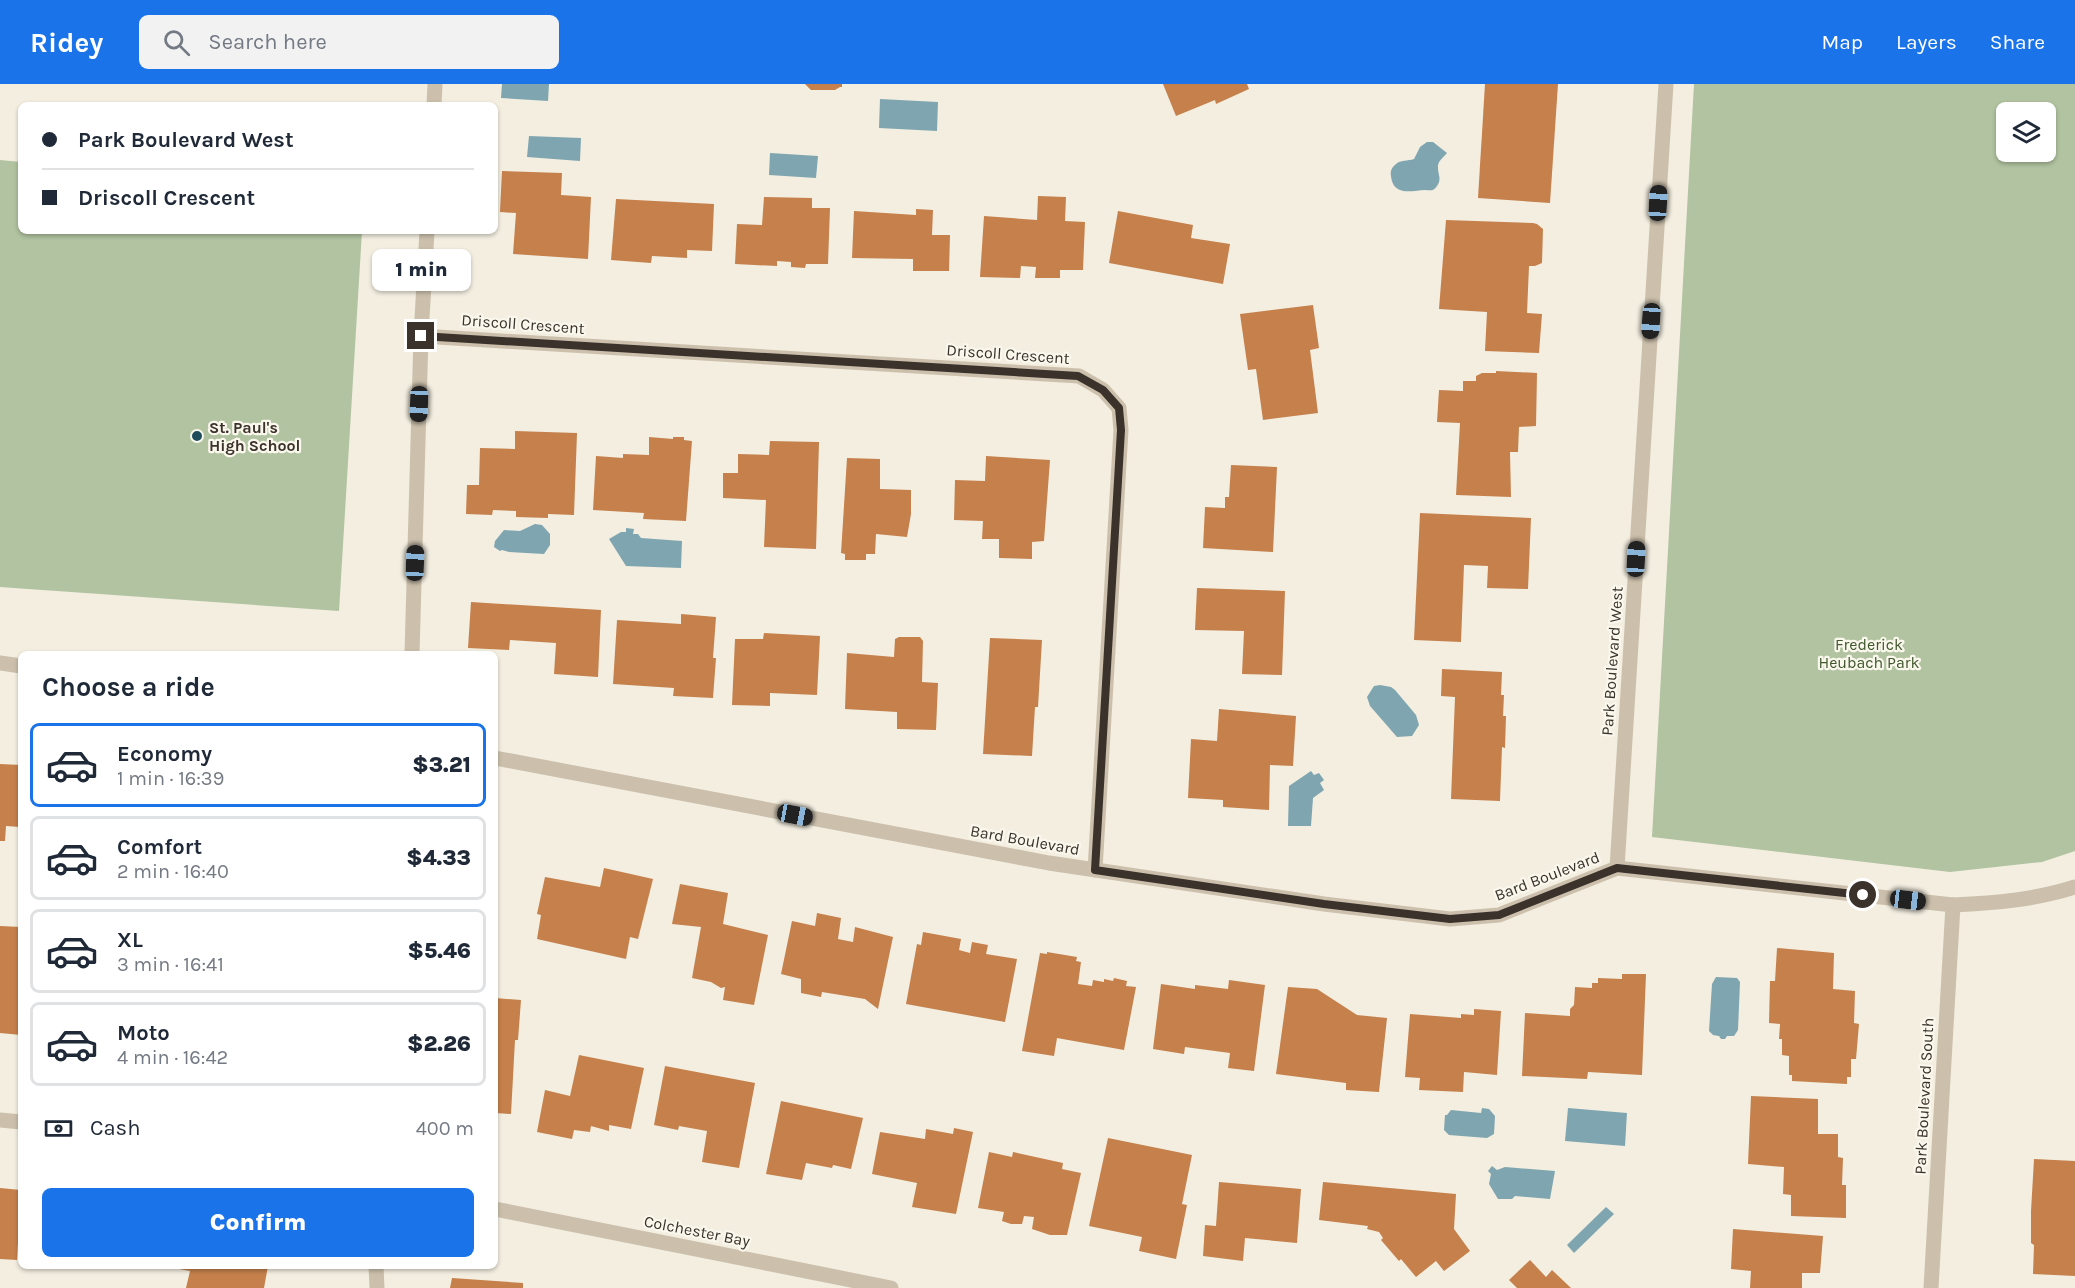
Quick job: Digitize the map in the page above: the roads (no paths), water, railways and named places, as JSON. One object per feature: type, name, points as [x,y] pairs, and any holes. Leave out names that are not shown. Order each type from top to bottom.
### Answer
[{"type":"street","points":[[434,102],[435,84]]},
{"type":"street","name":"Park Boulevard West","points":[[1617,868],[1666,84]]},
{"type":"street","points":[[412,651],[421,336],[427,234]]},
{"type":"street","name":"Driscoll Crescent","points":[[421,336],[1078,376],[1103,390],[1119,408],[1121,430],[1095,870]]},
{"type":"street","points":[[0,663],[18,666]]},
{"type":"street","name":"Bard Boulevard","points":[[498,759],[1049,863],[1324,904],[1450,919],[1499,915],[1617,868]]},
{"type":"street","points":[[1617,868],[1953,905],[2005,902],[2054,894],[2075,887]]},
{"type":"street","name":"Park Boulevard South","points":[[1931,1288],[1953,905]]},
{"type":"street","points":[[0,1120],[18,1122]]},
{"type":"street","name":"Colchester Bay","points":[[498,1210],[891,1288]]},
{"type":"street","points":[[376,1269],[377,1288]]},
{"type":"water","points":[[502,84],[549,84],[548,101],[501,98]]},
{"type":"water","points":[[880,99],[938,102],[937,131],[879,128]]},
{"type":"water","points":[[529,136],[581,138],[580,161],[527,157]]},
{"type":"water","points":[[1427,142],[1433,142],[1447,153],[1439,163],[1440,179],[1436,188],[1404,191],[1395,187],[1392,182],[1392,168],[1400,162],[1414,159],[1420,147]]},
{"type":"water","points":[[770,153],[818,156],[816,178],[769,175]]},
{"type":"water","points":[[535,524],[542,525],[550,534],[550,545],[544,554],[500,551],[494,547],[495,541],[504,530],[520,531]]},
{"type":"water","points":[[626,528],[634,529],[633,534],[638,534],[641,538],[682,541],[681,568],[626,566],[609,539],[621,532],[626,532]]},
{"type":"water","points":[[1380,685],[1395,690],[1416,715],[1419,725],[1412,736],[1397,737],[1370,706],[1367,697],[1374,686]]},
{"type":"water","points":[[1311,771],[1314,775],[1319,773],[1324,780],[1320,783],[1324,790],[1313,798],[1311,826],[1288,826],[1289,786]]},
{"type":"water","points":[[1716,977],[1737,978],[1740,982],[1738,1030],[1734,1036],[1727,1036],[1725,1039],[1709,1031],[1712,984]]},
{"type":"water","points":[[1482,1108],[1489,1109],[1495,1116],[1494,1134],[1487,1138],[1449,1135],[1444,1130],[1445,1115],[1451,1110],[1481,1113]]},
{"type":"water","points":[[1568,1108],[1627,1113],[1625,1146],[1565,1141]]},
{"type":"water","points":[[1492,1166],[1497,1170],[1505,1167],[1555,1171],[1550,1199],[1515,1196],[1512,1199],[1498,1199],[1489,1184],[1491,1174],[1488,1171]]},
{"type":"water","points":[[1606,1207],[1614,1214],[1574,1253],[1567,1245]]},
{"type":"place","name":"St. Paul's High School","points":[[197,436]]},
{"type":"park label","name":"Frederick Heubach Park","points":[[1869,653]]}]
